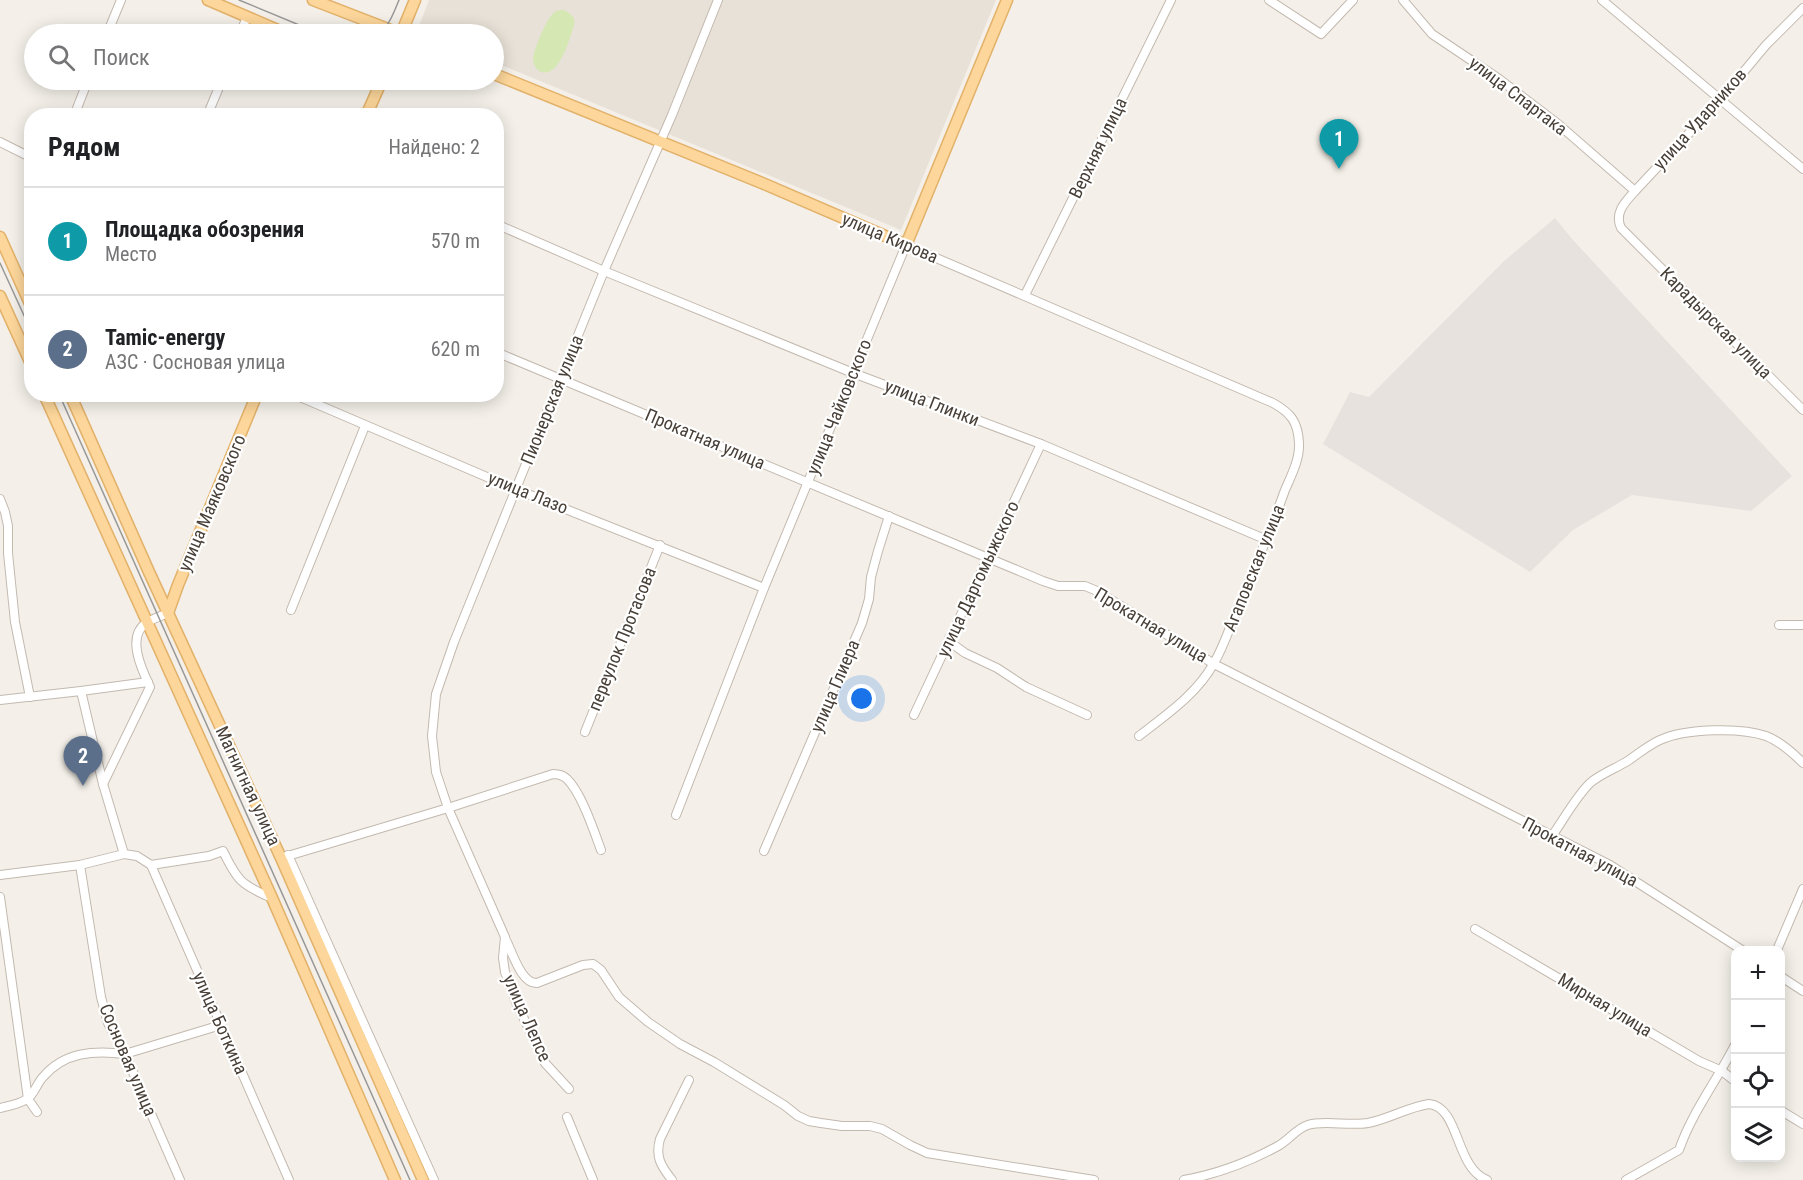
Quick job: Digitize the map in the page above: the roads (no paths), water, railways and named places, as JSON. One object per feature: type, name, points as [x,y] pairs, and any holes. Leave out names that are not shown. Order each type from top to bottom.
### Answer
[{"type":"main road","points":[[208,0],[264,24]]},
{"type":"main road","points":[[313,0],[375,24]]},
{"type":"main road","points":[[405,24],[415,0]]},
{"type":"main road","name":"улица Чайковского","points":[[906,245],[1007,0]]},
{"type":"main road","name":"улица Кирова","points":[[504,78],[762,183],[906,245]]},
{"type":"main road","points":[[370,108],[378,90]]},
{"type":"main road","points":[[0,237],[24,290]]},
{"type":"main road","points":[[0,296],[24,348]]},
{"type":"main road","name":"Магнитная улица","points":[[48,402],[272,898],[395,1180]]},
{"type":"main road","name":"Магнитная улица","points":[[74,402],[271,838],[285,856],[423,1180]]},
{"type":"main road","name":"улица Маяковского","points":[[168,613],[254,402]]},
{"type":"street","points":[[111,24],[121,0]]},
{"type":"street","name":"Пионерская улица","points":[[448,808],[436,772],[432,736],[436,694],[454,642],[515,489],[718,0]]},
{"type":"street","name":"Верхняя улица","points":[[1025,295],[1171,0]]},
{"type":"street","points":[[1269,0],[1321,34],[1353,0]]},
{"type":"street","name":"улица Спартака","points":[[1403,0],[1432,34],[1499,79],[1558,124],[1635,191]]},
{"type":"street","points":[[1602,0],[1803,169]]},
{"type":"street","name":"улица Ударников","points":[[1629,236],[1618,222],[1623,204],[1721,99],[1766,45],[1803,8]]},
{"type":"street","points":[[1792,19],[1803,14]]},
{"type":"street","points":[[245,24],[248,17]]},
{"type":"street","points":[[77,108],[84,90]]},
{"type":"street","points":[[210,108],[218,90]]},
{"type":"street","points":[[0,142],[24,154]]},
{"type":"street","name":"улица Глинки","points":[[504,227],[853,373],[1041,444],[1267,540]]},
{"type":"street","name":"Карадырская улица","points":[[1629,236],[1803,410]]},
{"type":"street","name":"улица Кирова","points":[[906,245],[1284,409]]},
{"type":"street","name":"улица Чайковского","points":[[676,815],[764,588],[906,245]]},
{"type":"street","name":"Прокатная улица","points":[[504,355],[1052,584],[1077,585],[1097,591],[1214,663],[1610,865],[1734,946]]},
{"type":"street","name":"улица Лазо","points":[[311,402],[515,489],[764,588]]},
{"type":"street","name":"Агаповская улица","points":[[1139,736],[1179,704],[1196,687],[1214,663],[1267,540],[1299,452],[1298,429],[1292,417],[1284,409]]},
{"type":"street","points":[[291,610],[364,426]]},
{"type":"street","name":"улица Даргомыжского","points":[[914,715],[1041,444]]},
{"type":"street","points":[[0,499],[8,525],[8,553],[15,622],[30,697]]},
{"type":"street","name":"улица Глиера","points":[[764,851],[862,623],[869,600],[871,577],[889,516]]},
{"type":"street","name":"переулок Протасова","points":[[585,732],[660,545]]},
{"type":"street","points":[[103,784],[150,687],[136,648],[138,633],[146,623],[168,613]]},
{"type":"street","points":[[1779,625],[1803,625]]},
{"type":"street","points":[[950,638],[954,645],[965,653],[1026,687],[1087,715]]},
{"type":"street","points":[[0,700],[148,682]]},
{"type":"street","points":[[81,691],[103,784],[124,854]]},
{"type":"street","points":[[1552,836],[1589,784],[1654,742],[1665,738],[1697,732],[1734,730],[1766,736],[1803,763]]},
{"type":"street","points":[[434,1180],[285,856],[448,808],[546,776],[560,774],[569,780],[601,850]]},
{"type":"street","name":"улица Лепсе","points":[[448,808],[505,937],[503,958],[505,972],[516,1002],[545,1063],[569,1089]]},
{"type":"street","points":[[0,875],[80,865],[124,854],[137,856],[151,865],[210,856],[223,850],[239,880],[246,886],[272,898]]},
{"type":"street","name":"Сосновая улица","points":[[80,865],[101,997],[108,1023],[125,1054],[180,1180]]},
{"type":"street","name":"улица Боткина","points":[[151,865],[289,1180]]},
{"type":"street","points":[[1779,946],[1803,889]]},
{"type":"street","points":[[0,897],[28,1099],[37,1112]]},
{"type":"street","name":"Мирная улица","points":[[1475,929],[1731,1078]]},
{"type":"street","points":[[505,937],[523,976],[530,982],[537,983],[583,965],[593,964],[601,970],[619,997],[648,1022],[809,1121],[842,1126],[870,1126],[882,1129],[927,1153],[1094,1180]]},
{"type":"street","points":[[1785,979],[1803,991]]},
{"type":"street","points":[[0,1108],[28,1099],[41,1079],[64,1059],[86,1054],[125,1054],[222,1025]]},
{"type":"street","points":[[1626,1180],[1679,1150],[1699,1106],[1731,1053]]},
{"type":"street","points":[[672,1180],[662,1168],[657,1154],[658,1146],[689,1080]]},
{"type":"street","points":[[1184,1180],[1204,1176],[1263,1154],[1307,1125],[1371,1123],[1429,1104],[1435,1104],[1444,1111],[1468,1163],[1474,1172],[1487,1180]]},
{"type":"street","points":[[1785,1113],[1803,1124]]},
{"type":"street","points":[[567,1117],[593,1180]]},
{"type":"tram line","points":[[239,0],[297,24]]},
{"type":"tram line","points":[[387,24],[399,0]]},
{"type":"tram line","points":[[0,263],[24,316]]},
{"type":"tram line","points":[[63,402],[410,1180]]},
{"type":"place","name":"Площадка обозрения","points":[[1339,169]]},
{"type":"place","name":"Tamic-energy","points":[[83,786]]}]
